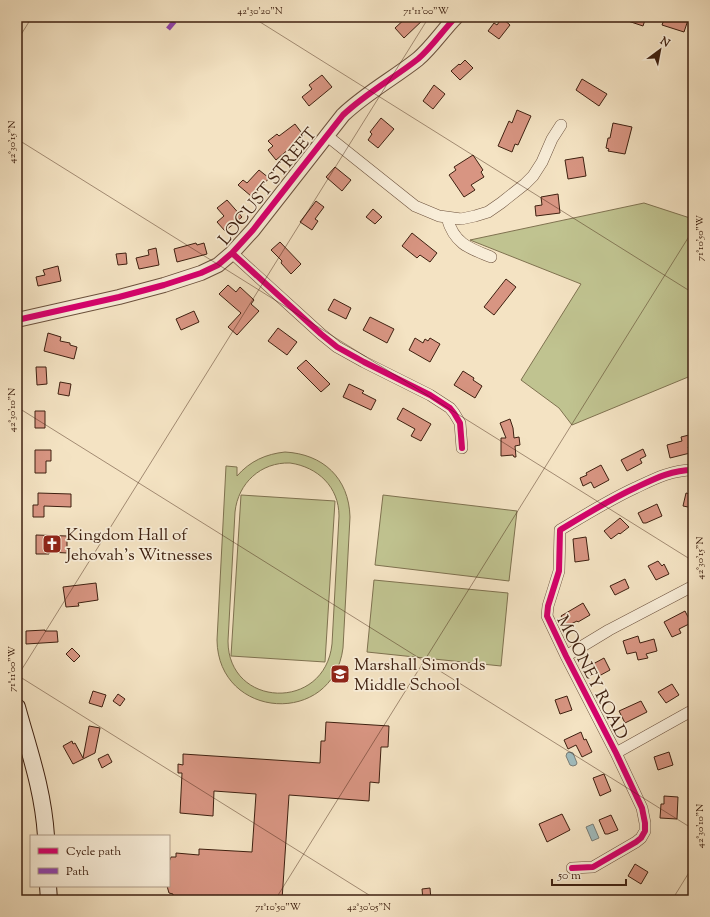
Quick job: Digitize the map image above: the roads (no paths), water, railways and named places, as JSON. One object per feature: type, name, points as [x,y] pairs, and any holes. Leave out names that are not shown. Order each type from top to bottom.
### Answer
[{"type":"main road","points":[[17,707],[38,778],[44,811],[46,835]]},
{"type":"main road","points":[[48,887],[49,900]]},
{"type":"street","name":"LOCUST STREET","points":[[17,320],[119,297],[190,277],[214,267],[232,253],[253,230],[326,135],[344,115],[355,104],[421,56],[456,17]]},
{"type":"street","points":[[326,135],[415,206],[431,214],[447,218],[468,218],[495,208],[519,189],[537,170],[552,139],[561,125]]},
{"type":"street","points":[[447,218],[450,229],[456,238],[470,249],[491,257]]},
{"type":"street","points":[[232,253],[321,334],[338,347],[364,362],[430,395],[450,408],[460,423],[462,448]]},
{"type":"street","name":"MOONEY ROAD","points":[[572,868],[593,867],[641,838],[645,831],[645,823],[642,808],[616,752],[547,616],[548,606],[559,571],[560,530],[609,500],[658,477],[678,471],[693,470]]},
{"type":"street","points":[[566,656],[609,630],[693,586]]},
{"type":"street","points":[[616,752],[693,710]]},
{"type":"water","points":[[567,753],[573,753],[577,763],[573,766],[570,765],[566,756]]},
{"type":"water","points":[[593,824],[599,838],[592,841],[586,827]]},
{"type":"place","name":"Kingdom Hall of Jehovah's Witnesses","points":[[52,544]]},
{"type":"place","name":"Marshall Simonds Middle School","points":[[340,674]]}]
